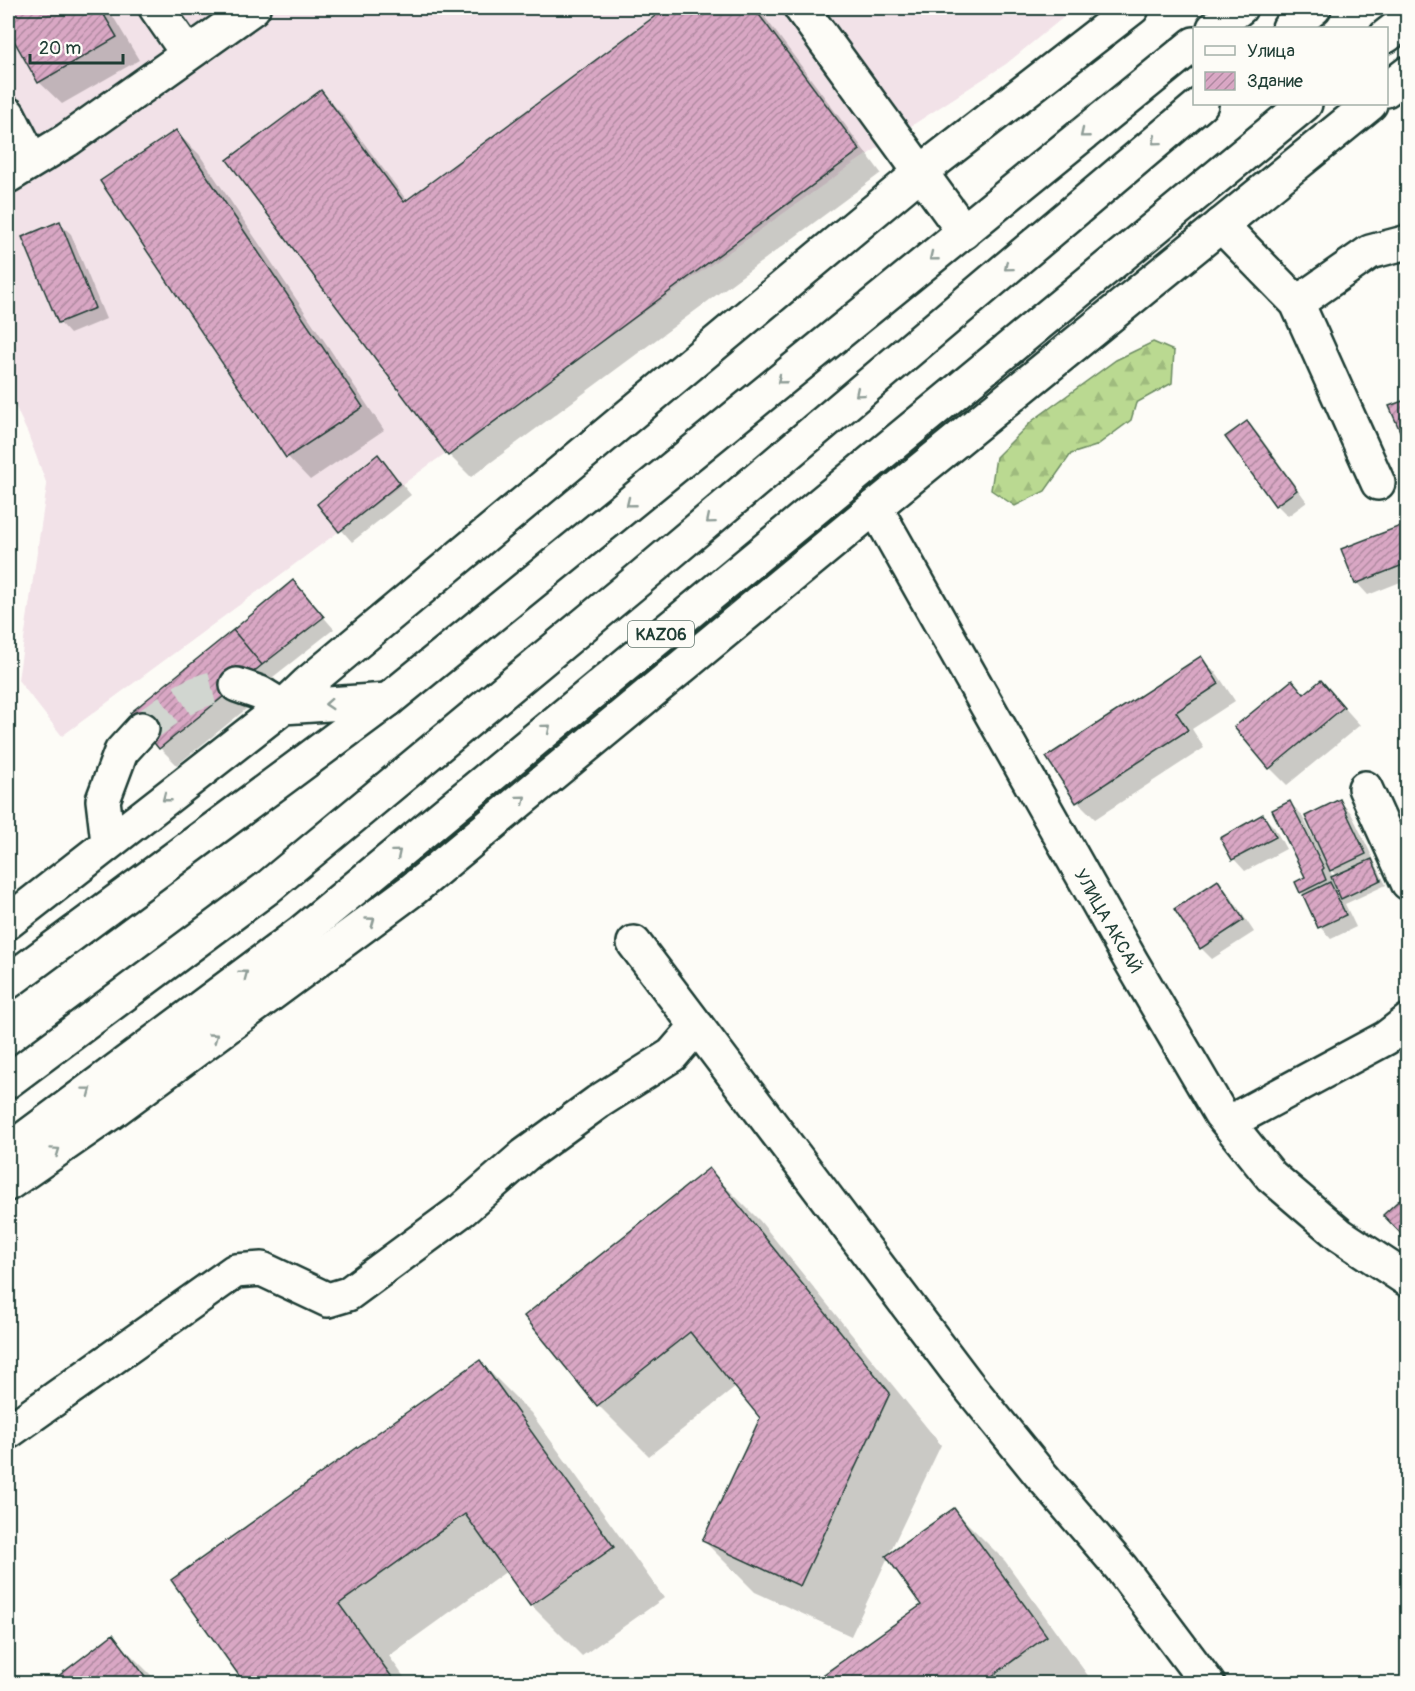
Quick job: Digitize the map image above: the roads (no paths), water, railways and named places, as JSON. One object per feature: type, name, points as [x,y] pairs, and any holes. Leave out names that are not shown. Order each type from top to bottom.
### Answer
[{"type":"main road","points":[[156,8],[188,54]]},
{"type":"main road","points":[[8,114],[20,169],[67,140],[253,8]]},
{"type":"main road","points":[[801,8],[964,232]]},
{"type":"main road","points":[[8,922],[283,707],[308,683],[921,172],[1132,8]]},
{"type":"main road","points":[[1215,27],[1240,8]]},
{"type":"main road","points":[[1290,27],[1314,8]]},
{"type":"main road","points":[[1388,34],[1407,19]]},
{"type":"main road","points":[[8,982],[388,700],[1193,45]]},
{"type":"main road","points":[[1388,88],[1407,73]]},
{"type":"main road","name":"KАZ06","points":[[8,1081],[267,888],[638,580],[1200,105]]},
{"type":"main road","name":"KАZ06","points":[[8,1151],[302,932],[1304,105]]},
{"type":"main road","points":[[8,1184],[109,1114],[412,890],[875,507],[1369,105]]},
{"type":"main road","points":[[1221,225],[1297,303],[1378,483]]},
{"type":"main road","points":[[1297,303],[1370,252],[1407,242]]},
{"type":"main road","name":"УЛИЦА АКСАЙ","points":[[875,507],[1125,951],[1220,1113],[1271,1176],[1340,1235],[1407,1280]]},
{"type":"main road","points":[[237,685],[260,693],[283,707],[388,700]]},
{"type":"main road","points":[[108,842],[103,800],[121,752],[142,729]]},
{"type":"main road","points":[[1365,788],[1407,883]]},
{"type":"main road","points":[[634,943],[967,1384],[1121,1568],[1208,1683]]},
{"type":"main road","points":[[1228,1123],[1386,1038],[1407,1022]]},
{"type":"main road","points":[[8,1432],[235,1271],[262,1269],[327,1300],[348,1294],[462,1210],[525,1155],[598,1102],[672,1055],[697,1026]]},
{"type":"tunnel","points":[[142,729],[186,698],[208,689],[237,685]]}]
